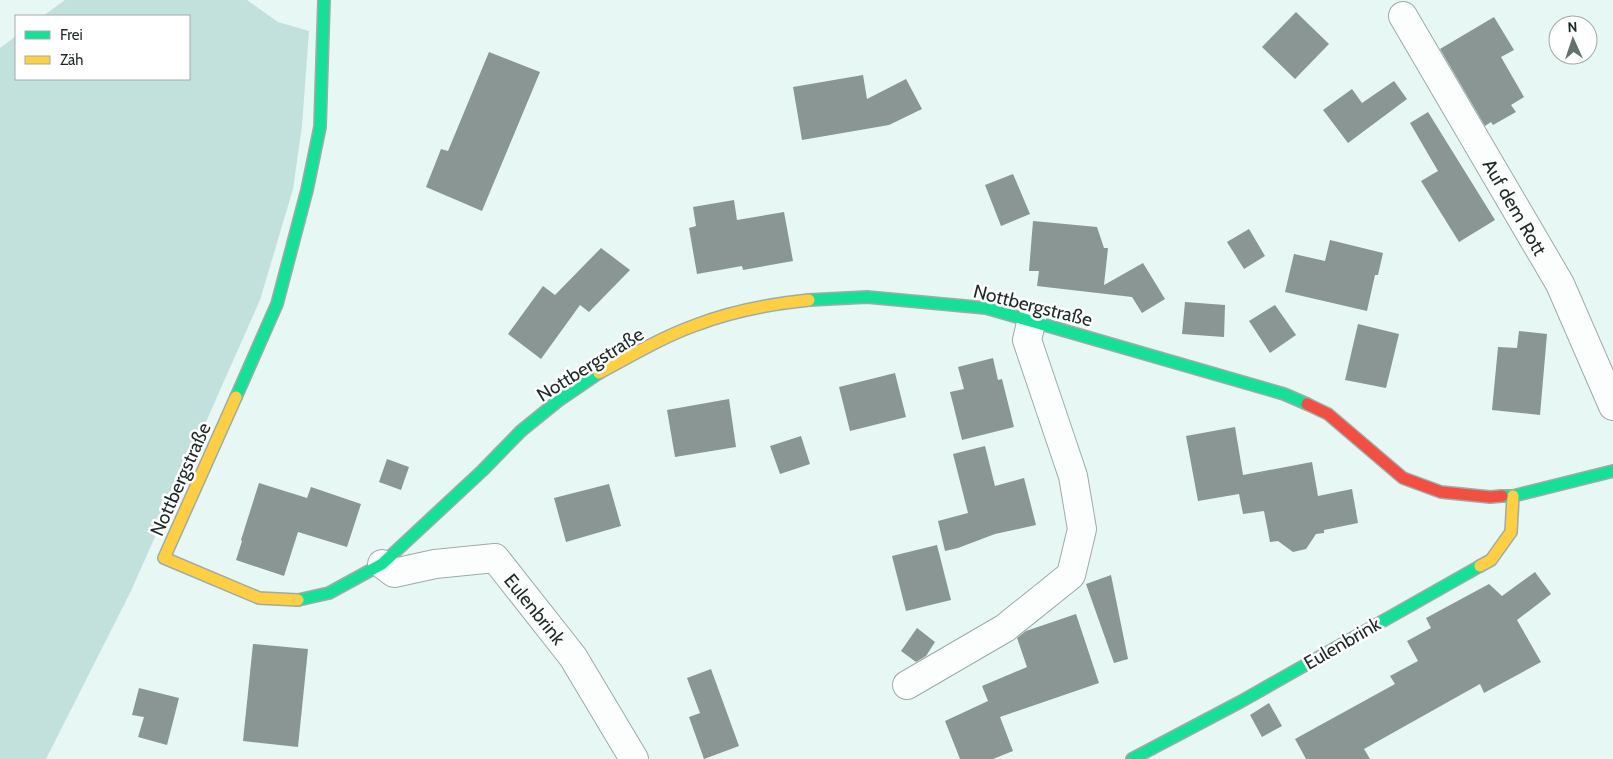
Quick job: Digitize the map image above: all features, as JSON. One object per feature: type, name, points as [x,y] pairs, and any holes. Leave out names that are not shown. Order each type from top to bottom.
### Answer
[{"type":"street","name":"Nottbergstraße","points":[[324,0],[320,127],[277,304],[164,558],[259,598],[296,600],[330,593],[382,564],[483,470],[521,431],[558,401],[595,376],[647,347],[695,325],[750,308],[807,300],[867,297],[986,308],[1284,394],[1328,414],[1402,478],[1441,492],[1490,497],[1514,496],[1613,471]]},
{"type":"street","name":"Auf dem Rott","points":[[1403,16],[1560,284],[1613,406]]},
{"type":"street","points":[[907,685],[1005,628],[1071,575],[1082,529],[1073,476],[1026,340],[1032,320]]},
{"type":"street","name":"Eulenbrink","points":[[1132,759],[1240,702],[1490,560],[1511,532],[1514,496]]},
{"type":"street","name":"Eulenbrink","points":[[382,564],[394,573],[434,564],[494,558],[573,657],[634,759]]},
{"type":"shaded area","points":[[65,0],[247,0],[278,22],[309,31],[302,126],[293,189],[260,300],[131,591],[46,759],[0,759],[0,48],[15,37],[15,80],[190,80],[190,15],[44,15]]},
{"type":"building","points":[[1296,12],[1329,44],[1295,79],[1262,47]]},
{"type":"building","points":[[1494,17],[1514,50],[1501,57],[1524,97],[1511,105],[1516,112],[1493,125],[1491,122],[1485,126],[1440,49]]},
{"type":"building","points":[[489,52],[540,72],[482,211],[426,187],[441,149],[448,151]]},
{"type":"building","points":[[863,75],[867,99],[906,79],[922,109],[889,125],[802,140],[793,87]]},
{"type":"building","points":[[1394,81],[1407,99],[1348,143],[1323,110],[1352,89],[1362,103]]},
{"type":"building","points":[[1428,112],[1495,220],[1459,242],[1421,181],[1438,171],[1410,123]]},
{"type":"building","points":[[1013,174],[1030,214],[1001,226],[985,185]]},
{"type":"building","points":[[734,200],[737,220],[784,212],[793,261],[743,270],[742,266],[697,274],[689,228],[696,226],[693,207]]},
{"type":"building","points":[[1033,221],[1097,227],[1104,248],[1108,248],[1104,285],[1143,263],[1165,299],[1142,313],[1132,297],[1037,286],[1039,271],[1029,271]]},
{"type":"building","points":[[1249,229],[1265,256],[1244,269],[1227,242]]},
{"type":"building","points":[[1330,240],[1383,253],[1378,275],[1375,275],[1367,311],[1285,292],[1294,254],[1325,261]]},
{"type":"building","points":[[601,248],[630,270],[589,312],[580,305],[541,359],[508,334],[543,286],[555,295]]},
{"type":"building","points":[[1185,302],[1225,305],[1224,337],[1182,334]]},
{"type":"building","points":[[1275,305],[1296,335],[1270,353],[1249,321]]},
{"type":"building","points":[[1358,324],[1399,334],[1386,388],[1345,380]]},
{"type":"building","points":[[1519,331],[1547,334],[1540,415],[1492,410],[1498,347],[1517,348]]},
{"type":"building","points":[[993,358],[998,380],[1002,379],[1014,427],[962,440],[950,392],[964,389],[958,367]]},
{"type":"building","points":[[895,373],[906,417],[850,431],[839,387]]},
{"type":"building","points":[[729,399],[736,447],[675,457],[667,410]]},
{"type":"building","points":[[1235,427],[1243,475],[1312,462],[1318,496],[1352,489],[1358,523],[1324,530],[1324,533],[1316,534],[1306,549],[1293,552],[1278,541],[1270,542],[1264,511],[1243,514],[1239,494],[1198,501],[1186,436]]},
{"type":"building","points":[[801,436],[810,464],[780,474],[770,446]]},
{"type":"building","points":[[985,446],[995,486],[1024,478],[1036,525],[995,534],[945,551],[938,521],[968,513],[953,454]]},
{"type":"building","points":[[387,459],[409,467],[401,490],[379,482]]},
{"type":"building","points":[[259,483],[307,498],[311,487],[361,504],[347,547],[298,532],[284,576],[236,560]]},
{"type":"building","points":[[609,484],[621,526],[566,542],[554,498]]},
{"type":"building","points":[[937,545],[951,600],[906,611],[892,556]]},
{"type":"building","points":[[1535,572],[1551,594],[1517,620],[1541,662],[1484,693],[1480,684],[1364,749],[1370,759],[1306,759],[1295,739],[1395,684],[1390,676],[1418,661],[1407,641],[1431,628],[1426,618],[1489,584],[1502,596]]},
{"type":"building","points":[[1111,575],[1128,659],[1114,663],[1086,584]]},
{"type":"building","points":[[1076,614],[1099,683],[1000,717],[1013,751],[993,759],[960,759],[945,721],[988,701],[982,686],[1027,667],[1017,638],[1026,631]]},
{"type":"building","points":[[917,628],[935,642],[926,656],[916,662],[901,651]]},
{"type":"building","points":[[253,644],[308,649],[298,747],[243,741]]},
{"type":"building","points":[[711,669],[739,746],[704,759],[689,717],[700,713],[687,678]]},
{"type":"building","points":[[139,688],[179,698],[167,745],[138,737],[144,717],[132,715]]},
{"type":"building","points":[[1269,703],[1282,726],[1262,737],[1250,715]]},
{"type":"traffic: fast","points":[[236,397],[277,304],[307,190],[320,127],[324,0]]},
{"type":"traffic: fast","points":[[809,300],[867,297],[986,308],[1284,394],[1307,404]]},
{"type":"traffic: fast","points":[[298,600],[329,593],[382,564],[483,470],[521,431],[558,401],[599,373]]},
{"type":"traffic: fast","points":[[1502,496],[1513,496],[1613,471]]},
{"type":"traffic: fast","points":[[1132,759],[1240,702],[1480,566]]},
{"type":"traffic: slow","points":[[599,373],[659,341],[710,320],[751,309],[809,300]]},
{"type":"traffic: slow","points":[[236,397],[164,558],[259,598],[298,600]]},
{"type":"traffic: slow","points":[[1480,566],[1491,560],[1511,532],[1513,496]]},
{"type":"traffic: jam","points":[[1307,404],[1328,414],[1403,478],[1441,492],[1490,497],[1502,496]]}]
